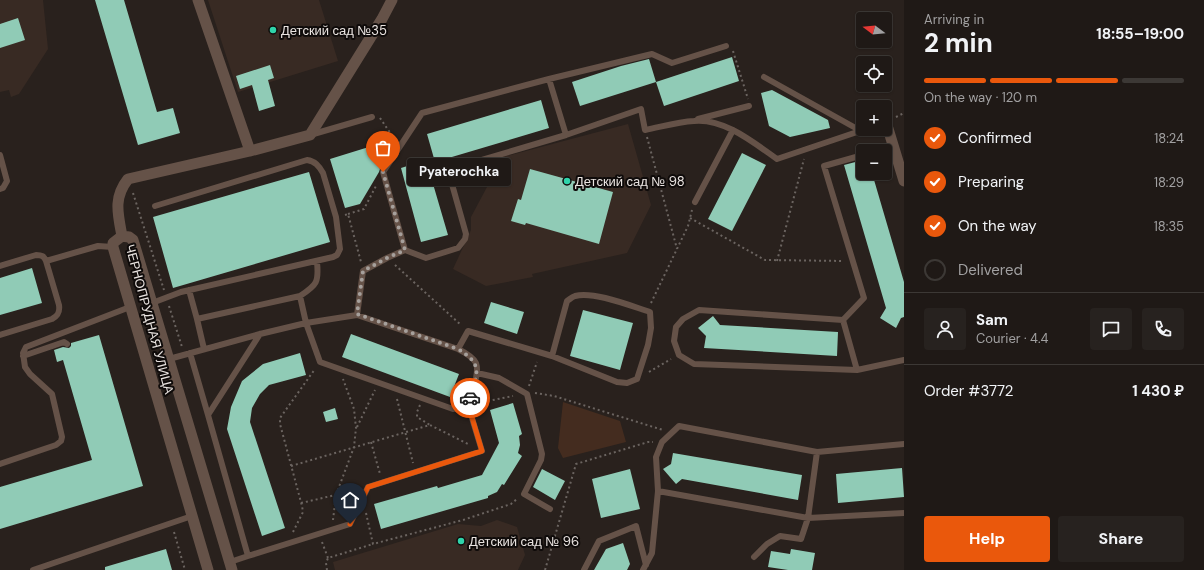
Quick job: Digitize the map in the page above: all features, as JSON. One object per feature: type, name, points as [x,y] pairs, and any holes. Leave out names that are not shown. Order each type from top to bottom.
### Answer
[{"type":"street","points":[[198,0],[250,151]]},
{"type":"street","points":[[122,236],[117,210],[119,193],[128,179],[250,151],[310,135],[382,19],[392,0]]},
{"type":"street","points":[[890,136],[904,181]]},
{"type":"street","name":"ЧЕРНОПРУДНАЯ УЛИЦА","points":[[208,570],[113,247],[114,241],[122,236],[129,237],[133,240],[231,566]]},
{"type":"lane","points":[[405,250],[383,172],[422,113],[549,79],[652,54],[672,63],[726,46]]},
{"type":"lane","points":[[764,77],[856,126]]},
{"type":"lane","points":[[549,79],[566,135]]},
{"type":"lane","points":[[357,314],[363,271],[405,250],[426,258],[458,248],[465,239],[465,229],[448,170],[566,135],[641,109],[645,130],[695,120],[750,106]]},
{"type":"lane","points":[[310,135],[372,117]]},
{"type":"lane","points":[[695,120],[714,123],[733,130],[777,159],[856,133]]},
{"type":"lane","points":[[695,202],[733,130]]},
{"type":"lane","points":[[0,155],[6,181],[4,188],[0,189]]},
{"type":"lane","points":[[856,157],[824,166],[864,298],[842,320],[698,310],[683,319],[676,328],[674,341],[679,355],[694,364],[856,370],[904,360]]},
{"type":"lane","points":[[152,303],[189,290],[317,262],[334,257],[340,249],[336,217],[320,167],[312,160],[307,160],[155,206]]},
{"type":"lane","points":[[46,261],[98,246],[113,247]]},
{"type":"lane","points":[[0,266],[41,255],[45,258],[60,311],[57,317],[0,335]]},
{"type":"lane","points":[[197,319],[300,296],[312,288],[316,283],[319,276],[317,262]]},
{"type":"lane","points":[[189,290],[204,349]]},
{"type":"lane","points":[[300,296],[306,323],[320,362],[453,409],[461,408],[468,404]]},
{"type":"lane","points":[[458,349],[468,331],[552,356],[617,382],[627,383],[637,379],[648,345],[651,328],[650,312],[597,296],[573,296],[567,301],[552,356]]},
{"type":"lane","points":[[0,464],[56,445],[61,441],[62,437],[52,394],[27,370],[23,356],[26,347],[130,307]]},
{"type":"lane","points":[[169,359],[260,334],[306,323],[357,314],[458,349],[469,355],[476,363],[477,373],[468,404],[482,451],[368,487],[350,524],[248,556],[231,566]]},
{"type":"lane","points":[[842,320],[856,370]]},
{"type":"lane","points":[[208,414],[260,334]]},
{"type":"lane","points":[[23,356],[64,342],[67,344]]},
{"type":"lane","points":[[190,353],[248,556]]},
{"type":"lane","points":[[477,373],[499,378],[527,394],[542,454],[541,460],[524,494],[550,508]]},
{"type":"lane","points":[[644,568],[652,553],[658,491],[656,457],[662,442],[679,426],[817,452],[904,444]]},
{"type":"lane","points":[[754,558],[767,544],[780,536],[801,539],[808,518],[817,452]]},
{"type":"lane","points":[[658,491],[808,518],[904,513]]},
{"type":"lane","points":[[33,570],[192,516]]},
{"type":"lane","points":[[584,570],[599,541],[636,526],[644,568]]},
{"type":"path","points":[[726,46],[733,50],[750,106]]},
{"type":"path","points":[[372,117],[378,117],[381,119],[400,147]]},
{"type":"path","points":[[645,130],[677,249]]},
{"type":"path","points":[[777,261],[806,149]]},
{"type":"path","points":[[336,217],[364,209],[383,172]]},
{"type":"path","points":[[650,312],[651,302],[688,226],[695,202]]},
{"type":"path","points":[[348,214],[363,271]]},
{"type":"path","points":[[690,218],[765,260],[853,260]]},
{"type":"path","points":[[387,258],[468,331]]},
{"type":"path","points":[[527,394],[540,353]]},
{"type":"path","points":[[637,379],[679,355]]},
{"type":"path","points":[[287,544],[303,512],[280,424],[280,418],[320,362]]},
{"type":"path","points":[[331,531],[336,495],[354,447],[356,428],[354,409],[340,369]]},
{"type":"path","points":[[356,428],[378,383]]},
{"type":"path","points":[[395,388],[415,472]]},
{"type":"path","points":[[468,404],[539,393],[554,396],[672,433]]},
{"type":"path","points":[[422,398],[416,412],[417,417],[482,451]]},
{"type":"path","points":[[291,466],[430,425]]},
{"type":"path","points":[[372,442],[383,483]]},
{"type":"path","points":[[545,570],[576,464],[648,442],[662,442]]},
{"type":"path","points":[[301,503],[368,487]]},
{"type":"path","points":[[328,558],[373,544],[463,520],[511,504],[524,494]]},
{"type":"path","points":[[362,498],[373,544]]},
{"type":"path","points":[[171,523],[185,570]]},
{"type":"path","points":[[320,534],[328,558],[326,563],[327,570]]},
{"type":"shaded area","points":[[0,0],[43,0],[48,49],[19,94],[11,97],[9,90],[0,92]]},
{"type":"shaded area","name":"Детский сад №35","points":[[208,0],[319,0],[338,61],[238,92]]},
{"type":"shaded area","name":"Детский сад № 98","points":[[628,124],[651,205],[627,253],[532,274],[533,277],[486,286],[453,269],[471,230],[471,217],[503,157]]},
{"type":"shaded area","points":[[563,402],[620,421],[626,442],[563,458],[558,448]]},
{"type":"shaded area","name":"Детский сад № 96","points":[[497,520],[517,527],[525,555],[518,570],[335,570],[333,562],[458,524],[481,526]]},
{"type":"building","points":[[95,0],[124,0],[157,112],[173,108],[180,133],[138,145]]},
{"type":"building","points":[[18,18],[25,40],[0,48],[0,24]]},
{"type":"building","points":[[732,57],[739,81],[664,106],[656,82]]},
{"type":"building","points":[[649,59],[656,82],[580,106],[572,82],[621,66]]},
{"type":"building","points":[[270,65],[274,78],[268,80],[275,106],[259,111],[252,85],[240,89],[236,76]]},
{"type":"building","points":[[772,90],[828,120],[830,128],[790,137],[769,126],[761,93]]},
{"type":"building","points":[[541,100],[549,128],[435,162],[427,134]]},
{"type":"building","points":[[372,146],[380,169],[379,172],[360,204],[345,208],[330,159]]},
{"type":"building","points":[[742,153],[766,165],[732,231],[708,219]]},
{"type":"building","points":[[426,160],[448,235],[421,242],[401,168]]},
{"type":"building","points":[[856,162],[856,180],[874,180],[904,282],[904,317],[901,318],[896,328],[880,318],[886,308],[844,165]]},
{"type":"building","points":[[530,169],[613,192],[599,244],[526,223],[525,225],[511,221],[518,199],[521,200]]},
{"type":"building","points":[[309,172],[330,242],[173,288],[153,217]]},
{"type":"building","points":[[32,268],[42,303],[0,315],[0,278]]},
{"type":"building","points":[[491,302],[524,312],[517,334],[484,323]]},
{"type":"building","points":[[583,310],[633,323],[620,370],[570,356]]},
{"type":"building","points":[[713,316],[720,325],[838,332],[837,356],[704,348],[706,336],[698,328]]},
{"type":"building","points":[[351,334],[459,374],[450,397],[342,357]]},
{"type":"building","points":[[99,335],[143,486],[0,529],[0,487],[92,460],[63,360],[57,362],[54,350],[63,347],[69,348],[71,343]]},
{"type":"building","points":[[300,353],[306,375],[269,385],[260,394],[252,408],[250,422],[285,528],[262,536],[227,429],[231,407],[242,381],[263,364]]},
{"type":"building","points":[[513,403],[522,434],[519,436],[520,445],[518,453],[522,456],[504,485],[502,484],[497,492],[488,496],[488,498],[381,529],[374,504],[482,475],[499,443],[490,410]]},
{"type":"building","points":[[335,408],[338,419],[326,422],[323,412]]},
{"type":"building","points":[[673,453],[802,475],[798,500],[682,479],[676,484],[663,469],[671,464]]},
{"type":"building","points":[[902,468],[904,497],[838,503],[836,474]]},
{"type":"building","points":[[542,469],[565,481],[555,500],[533,487]]},
{"type":"building","points":[[630,469],[640,509],[601,518],[592,479]]},
{"type":"building","points":[[623,543],[630,564],[627,570],[594,570],[606,549]]},
{"type":"building","points":[[166,549],[172,570],[105,570],[105,567]]},
{"type":"building","points":[[791,549],[815,553],[812,570],[788,570],[768,567],[771,551],[790,554]]},
{"type":"way so far","points":[[383,172],[405,250],[363,271],[357,314],[458,349],[469,355],[476,363],[477,373],[470,398]]},
{"type":"place","name":"Детский сад №35","points":[[273,30]]},
{"type":"place","name":"Pyaterochka","points":[[383,172]]},
{"type":"place","name":"Детский сад № 98","points":[[567,181]]},
{"type":"place","name":"Детский сад № 96","points":[[461,541]]},
{"type":"route","points":[[350,524],[368,487],[482,451],[468,404],[470,398]]}]
